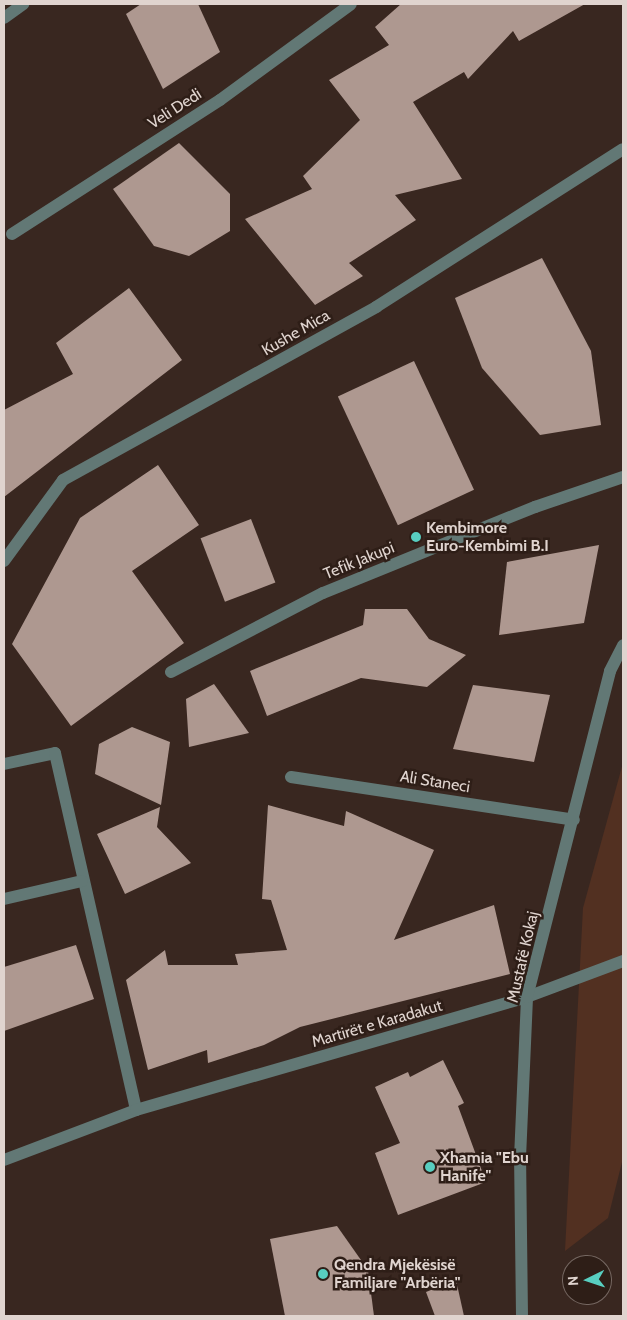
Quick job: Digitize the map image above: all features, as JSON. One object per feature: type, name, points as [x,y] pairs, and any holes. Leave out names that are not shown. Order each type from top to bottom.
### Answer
[{"type":"street","points":[[4,18],[23,4]]},
{"type":"street","name":"Veli Dedi","points":[[12,234],[220,100],[351,4]]},
{"type":"street","name":"Kushe Mica","points":[[4,561],[63,480],[376,306],[623,149]]},
{"type":"street","name":"Tefik Jakupi","points":[[171,672],[323,593],[535,507],[623,477]]},
{"type":"street","name":"Mustafë Kokaj","points":[[522,1316],[520,1158],[527,997],[574,820],[610,671],[623,644]]},
{"type":"street","points":[[4,764],[55,753],[82,882],[136,1110]]},
{"type":"street","name":"Ali Staneci","points":[[290,777],[574,820]]},
{"type":"street","points":[[4,899],[82,882]]},
{"type":"street","name":"Martirët e Karadakut","points":[[4,1160],[136,1110],[527,997],[623,961]]},
{"type":"shaded area","points":[[623,763],[623,1158],[608,1218],[565,1251],[583,908]]},
{"type":"building","points":[[141,4],[198,4],[220,52],[163,89],[126,14]]},
{"type":"building","points":[[401,4],[585,4],[519,41],[513,31],[468,79],[464,72],[413,102],[462,179],[395,195],[416,220],[349,263],[363,276],[315,305],[245,219],[312,189],[303,176],[360,120],[329,80],[389,45],[375,27]]},
{"type":"building","points":[[179,143],[230,194],[230,231],[189,256],[154,246],[113,189]]},
{"type":"building","points":[[542,258],[591,351],[601,425],[540,435],[482,368],[455,298]]},
{"type":"building","points":[[129,288],[182,360],[4,497],[4,410],[73,374],[56,343]]},
{"type":"building","points":[[414,361],[474,490],[398,525],[338,396]]},
{"type":"building","points":[[158,465],[199,525],[132,571],[184,643],[71,726],[12,644],[80,518]]},
{"type":"building","points":[[251,519],[275,582],[225,602],[201,538]]},
{"type":"building","points":[[599,545],[584,623],[499,635],[507,562]]},
{"type":"building","points":[[365,609],[407,609],[429,639],[466,655],[427,687],[361,678],[267,716],[250,671],[363,625]]},
{"type":"building","points":[[214,684],[249,733],[189,747],[186,699]]},
{"type":"building","points":[[473,685],[550,695],[534,762],[453,749]]},
{"type":"building","points":[[132,727],[170,742],[161,805],[95,774],[99,744]]},
{"type":"building","points":[[268,805],[344,826],[346,811],[434,850],[394,940],[494,905],[510,974],[300,1027],[264,1045],[208,1063],[207,1050],[148,1070],[126,980],[165,950],[168,965],[238,965],[235,954],[287,950],[271,900],[262,899]]},
{"type":"building","points":[[160,807],[157,827],[191,863],[125,894],[97,834]]},
{"type":"building","points":[[76,945],[94,999],[4,1031],[4,967]]},
{"type":"building","points":[[443,1060],[464,1103],[458,1106],[486,1182],[398,1215],[375,1153],[400,1143],[375,1087],[408,1072],[410,1077]]},
{"type":"building","name":"Qendra Mjekësisë Familjare \"Arbëria\"","points":[[337,1226],[368,1270],[374,1316],[285,1316],[270,1239]]},
{"type":"building","points":[[456,1280],[464,1316],[435,1316],[426,1292]]},
{"type":"place","name":"Kembimore Euro-Kembimi B.I","points":[[416,537]]},
{"type":"place","name":"Xhamia \"Ebu Hanife\"","points":[[430,1167]]},
{"type":"place","name":"Qendra Mjekësisë Familjare \"Arbëria\"","points":[[323,1274]]}]
